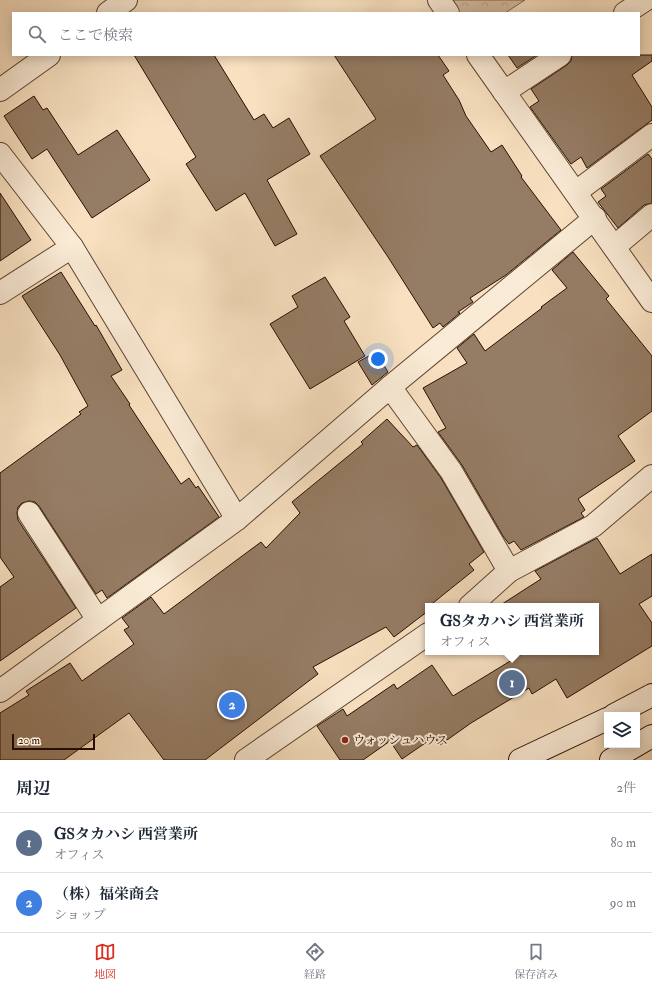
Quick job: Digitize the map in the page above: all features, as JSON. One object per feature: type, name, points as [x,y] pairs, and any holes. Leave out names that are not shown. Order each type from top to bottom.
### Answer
[{"type":"street","points":[[109,12],[126,0]]},
{"type":"street","points":[[439,0],[447,12]]},
{"type":"street","points":[[627,12],[645,0]]},
{"type":"street","points":[[0,90],[48,56]]},
{"type":"street","points":[[479,56],[595,218],[652,301]]},
{"type":"street","points":[[504,92],[558,56]]},
{"type":"street","points":[[576,192],[652,135]]},
{"type":"street","points":[[0,154],[72,247],[237,520]]},
{"type":"street","points":[[614,247],[652,215]]},
{"type":"street","points":[[2,686],[98,620],[237,520],[390,387],[595,218]]},
{"type":"street","points":[[0,293],[72,247]]},
{"type":"street","points":[[390,387],[451,472],[509,571]]},
{"type":"street","points":[[473,603],[509,571],[593,526],[652,476]]},
{"type":"street","points":[[29,513],[98,620]]},
{"type":"street","points":[[246,760],[425,636]]},
{"type":"street","points":[[620,712],[652,695]]},
{"type":"street","points":[[520,760],[604,720]]},
{"type":"street","points":[[611,760],[652,736]]},
{"type":"green space","points":[[449,0],[525,0],[507,12],[457,12]]},
{"type":"building","points":[[652,55],[652,61],[632,75],[652,107],[652,120],[587,168],[581,157],[571,164],[530,107],[539,101],[531,89],[571,61],[572,56]]},
{"type":"building","points":[[135,56],[215,56],[254,120],[264,114],[273,128],[289,118],[310,154],[267,180],[297,234],[275,246],[245,193],[216,211],[186,164],[196,157]]},
{"type":"building","points":[[335,56],[439,56],[449,71],[443,75],[459,100],[466,116],[491,152],[502,145],[522,176],[521,177],[561,230],[506,275],[470,298],[473,302],[458,312],[460,313],[443,327],[440,323],[433,328],[388,257],[320,156],[376,119]]},
{"type":"building","points":[[509,56],[535,56],[517,68]]},
{"type":"building","points":[[34,96],[43,110],[47,108],[78,155],[117,130],[150,180],[92,218],[47,149],[32,159],[4,116]]},
{"type":"building","points":[[648,154],[652,159],[652,203],[644,205],[618,228],[598,202],[606,196],[601,189]]},
{"type":"building","points":[[0,193],[31,240],[0,261]]},
{"type":"building","points":[[573,252],[609,296],[606,299],[652,356],[652,411],[618,436],[635,461],[578,499],[585,510],[581,513],[584,517],[521,550],[514,541],[509,544],[503,536],[462,465],[438,432],[446,428],[423,388],[467,363],[457,348],[474,334],[485,351],[567,288],[552,270]]},
{"type":"building","points":[[61,272],[95,326],[96,325],[122,370],[111,376],[130,404],[129,405],[181,484],[189,478],[196,488],[198,486],[219,517],[107,598],[102,590],[96,594],[39,506],[35,502],[29,501],[22,503],[18,507],[18,520],[76,608],[0,661],[0,587],[14,577],[0,557],[0,473],[81,414],[79,412],[88,406],[60,355],[22,296]]},
{"type":"building","points":[[325,277],[350,317],[344,321],[365,356],[310,389],[270,324],[298,307],[292,296]]},
{"type":"building","points":[[376,352],[388,372],[372,385],[358,362]]},
{"type":"building","points":[[387,419],[413,447],[417,445],[441,478],[484,552],[469,564],[474,570],[433,603],[425,603],[425,613],[394,637],[386,627],[313,667],[318,674],[205,760],[164,760],[129,713],[64,760],[0,760],[0,713],[29,695],[26,691],[70,663],[82,681],[134,644],[124,630],[129,627],[122,618],[151,597],[164,614],[261,542],[266,548],[300,513],[292,502],[363,444],[361,442]]},
{"type":"building","points":[[597,538],[620,574],[652,554],[652,596],[639,604],[652,623],[652,646],[567,698],[556,679],[532,694],[529,688],[471,723],[440,745],[434,737],[402,759],[390,741],[363,760],[340,760],[317,726],[343,709],[347,716],[394,684],[397,689],[432,665],[453,696],[520,655],[599,655],[599,603],[504,603],[541,579],[535,571]]},
{"type":"place","name":"GSタカハシ 西営業所","points":[[512,683]]},
{"type":"place","name":"（株）福栄商会","points":[[232,705]]},
{"type":"place","name":"ウォッシュハウス","points":[[345,740]]}]
